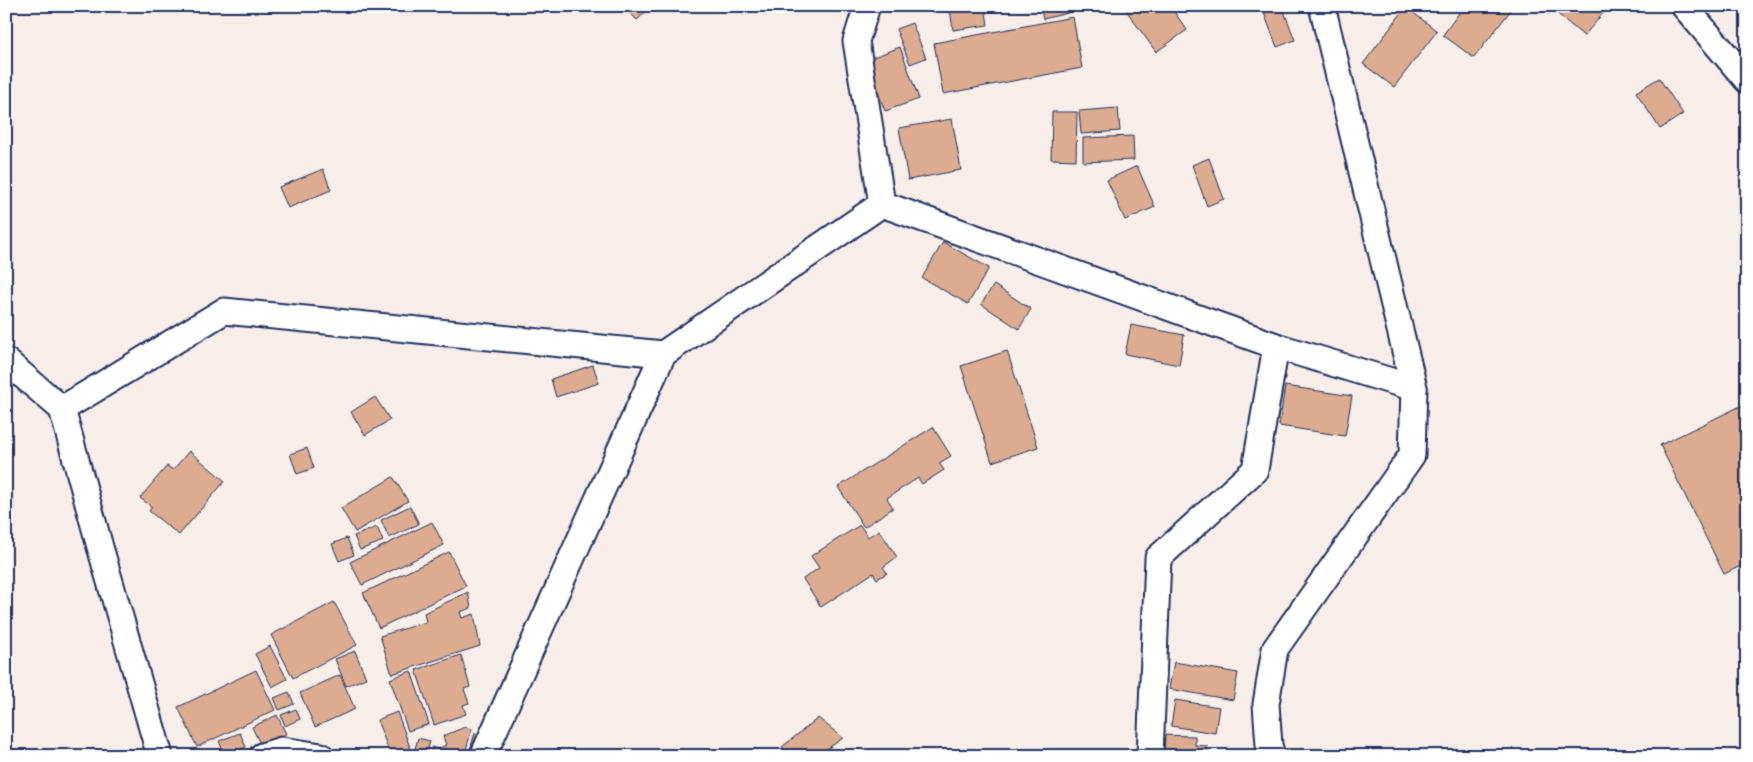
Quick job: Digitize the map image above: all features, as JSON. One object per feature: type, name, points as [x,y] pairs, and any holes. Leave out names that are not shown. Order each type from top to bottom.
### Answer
[{"type":"street","points":[[867,6],[856,41],[882,204]]},
{"type":"street","points":[[1272,756],[1269,745],[1266,704],[1275,649],[1412,455],[1414,388],[1322,6]]},
{"type":"street","points":[[1684,6],[1747,80]]},
{"type":"street","points":[[882,204],[1276,346],[1414,388]]},
{"type":"street","points":[[483,756],[664,354],[882,204]]},
{"type":"street","points":[[62,409],[224,311],[664,354]]},
{"type":"street","points":[[1150,756],[1158,558],[1255,470],[1276,346]]},
{"type":"street","points":[[6,361],[62,409],[102,557],[160,756]]},
{"type":"street","points":[[262,756],[282,750],[321,756]]},
{"type":"building","points":[[623,6],[652,6],[637,20]]},
{"type":"building","points":[[965,6],[985,6],[988,25],[953,30],[950,9]]},
{"type":"building","points":[[1040,6],[1067,6],[1068,13],[1043,19]]},
{"type":"building","points":[[1123,6],[1170,6],[1187,30],[1156,52]]},
{"type":"building","points":[[1282,6],[1295,40],[1277,47],[1264,13]]},
{"type":"building","points":[[1464,6],[1514,6],[1474,58],[1443,35]]},
{"type":"building","points":[[1548,6],[1609,6],[1584,36]]},
{"type":"building","points":[[1406,7],[1437,31],[1394,87],[1363,64]]},
{"type":"building","points":[[1073,17],[1082,68],[943,94],[934,43]]},
{"type":"building","points":[[912,23],[926,58],[910,64],[896,29]]},
{"type":"building","points":[[900,47],[919,99],[885,111],[866,60]]},
{"type":"building","points":[[1659,78],[1683,114],[1660,129],[1636,92]]},
{"type":"building","points":[[1118,108],[1120,131],[1081,134],[1079,111]]},
{"type":"building","points":[[1052,112],[1077,112],[1076,160],[1051,159]]},
{"type":"building","points":[[952,119],[961,170],[908,180],[899,128]]},
{"type":"building","points":[[1133,136],[1134,160],[1083,162],[1083,138]]},
{"type":"building","points":[[1209,158],[1224,199],[1207,206],[1192,165]]},
{"type":"building","points":[[1137,166],[1155,207],[1125,220],[1107,180]]},
{"type":"building","points":[[323,169],[331,190],[288,208],[279,187]]},
{"type":"building","points":[[943,242],[989,268],[968,304],[922,278]]},
{"type":"building","points":[[994,285],[1031,309],[1019,329],[981,304]]},
{"type":"building","points":[[1131,325],[1184,335],[1179,365],[1125,354]]},
{"type":"building","points":[[1007,351],[1038,447],[992,462],[961,366]]},
{"type":"building","points":[[593,365],[599,383],[556,397],[551,379]]},
{"type":"building","points":[[1285,386],[1352,396],[1345,436],[1279,426]]},
{"type":"building","points":[[375,397],[390,420],[365,435],[351,412]]},
{"type":"building","points":[[1747,403],[1747,563],[1724,574],[1660,445]]},
{"type":"building","points":[[933,427],[951,456],[939,463],[944,470],[922,484],[918,478],[887,498],[893,508],[864,527],[838,487]]},
{"type":"building","points":[[307,448],[314,468],[297,474],[290,454]]},
{"type":"building","points":[[189,451],[225,481],[179,535],[149,511],[152,507],[140,498],[167,466],[173,470]]},
{"type":"building","points":[[393,477],[408,501],[355,532],[341,508]]},
{"type":"building","points":[[410,506],[419,524],[389,538],[381,520]]},
{"type":"building","points":[[432,522],[444,545],[362,585],[350,562]]},
{"type":"building","points":[[860,525],[868,537],[879,530],[897,557],[883,567],[887,573],[877,579],[873,573],[821,607],[803,579],[819,568],[811,556]]},
{"type":"building","points":[[377,527],[383,541],[360,550],[354,536]]},
{"type":"building","points":[[347,538],[354,555],[339,561],[332,544]]},
{"type":"building","points":[[449,552],[466,586],[379,628],[363,593]]},
{"type":"building","points":[[468,592],[471,608],[460,612],[462,618],[474,614],[480,646],[392,674],[380,636],[426,622],[424,613]]},
{"type":"building","points":[[334,602],[357,645],[293,678],[271,635]]},
{"type":"building","points":[[270,646],[287,679],[272,687],[255,654]]},
{"type":"building","points":[[355,651],[366,678],[346,686],[335,659]]},
{"type":"building","points":[[461,655],[470,687],[464,689],[469,703],[463,705],[466,714],[434,725],[416,670]]},
{"type":"building","points":[[1174,662],[1238,673],[1233,700],[1169,689]]},
{"type":"building","points":[[256,670],[275,710],[197,747],[178,707]]},
{"type":"building","points":[[411,671],[429,724],[408,731],[390,679]]},
{"type":"building","points":[[340,675],[355,709],[315,727],[300,693]]},
{"type":"building","points":[[289,692],[294,704],[279,710],[274,698]]},
{"type":"building","points":[[1175,700],[1219,707],[1215,733],[1171,726]]},
{"type":"building","points":[[296,709],[300,719],[285,726],[281,715]]},
{"type":"building","points":[[397,712],[411,750],[397,756],[391,756],[377,720]]},
{"type":"building","points":[[277,715],[286,734],[261,746],[252,727]]},
{"type":"building","points":[[818,718],[843,738],[827,749],[833,756],[789,756],[782,747]]},
{"type":"building","points":[[465,727],[472,729],[464,756],[430,756],[432,747],[438,749],[446,745],[443,736]]},
{"type":"building","points":[[240,733],[246,747],[225,756],[219,741]]},
{"type":"building","points":[[475,733],[487,737],[481,756],[468,756]]},
{"type":"building","points":[[1160,735],[1195,736],[1195,745],[1207,746],[1207,756],[1160,756]]},
{"type":"building","points":[[418,738],[430,741],[426,756],[413,756]]}]
